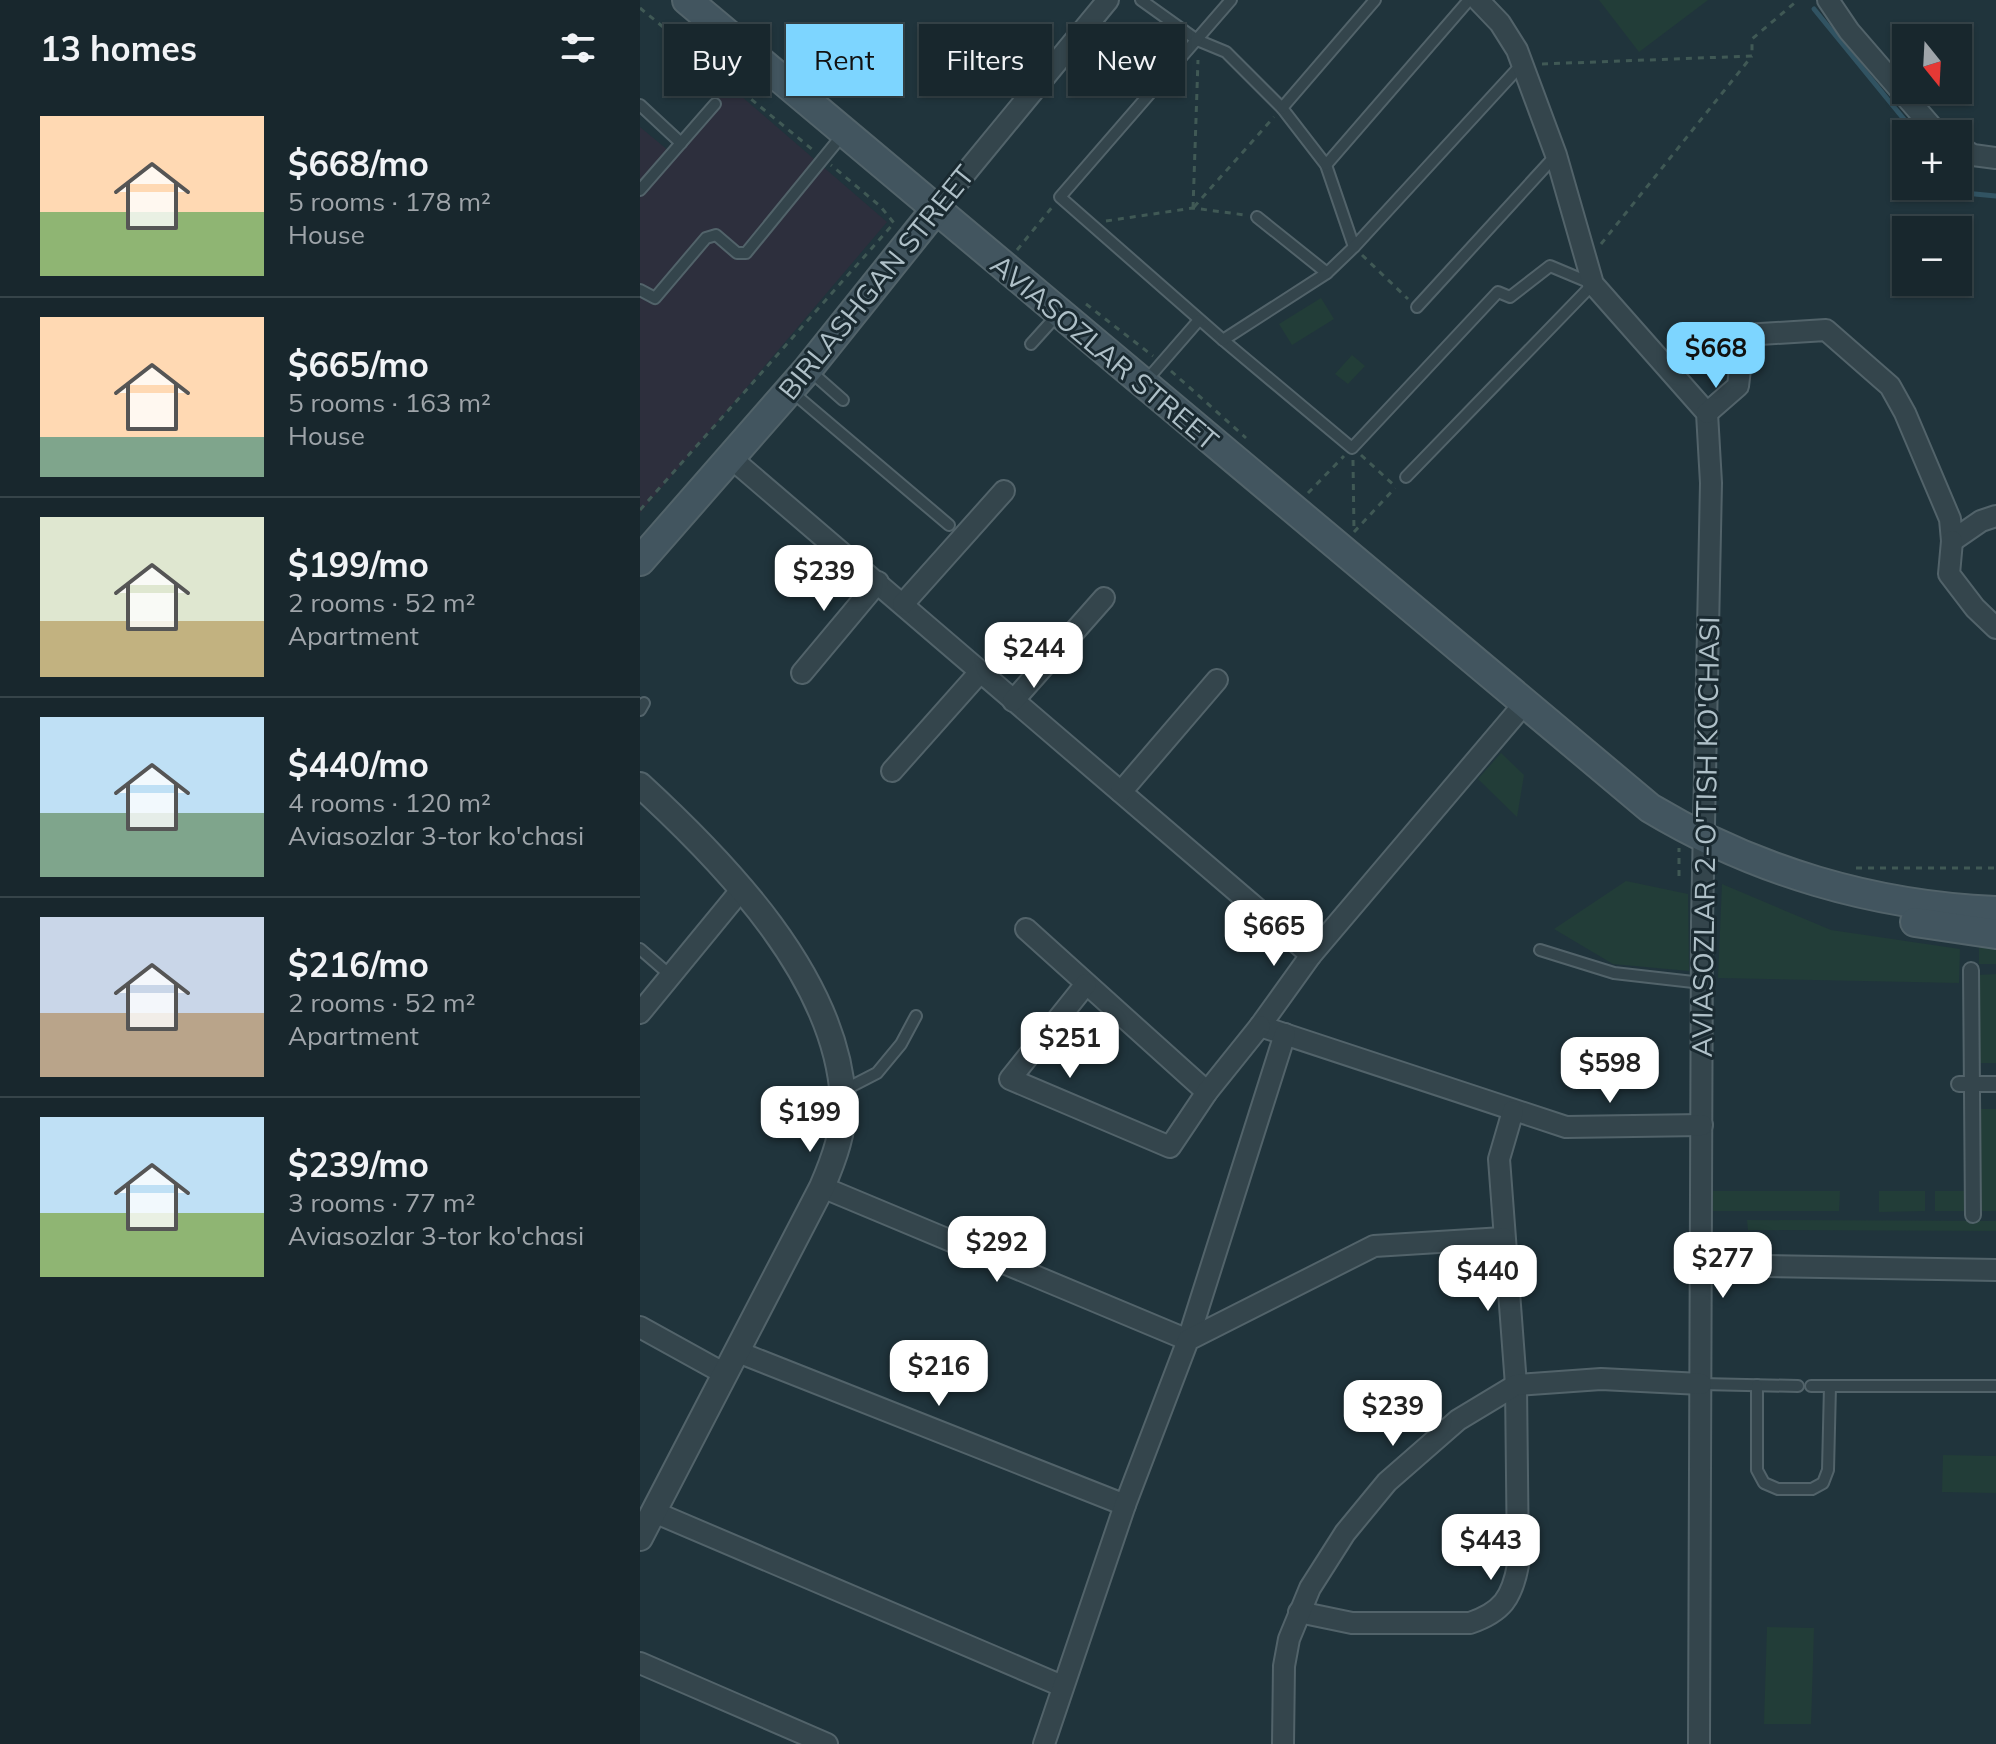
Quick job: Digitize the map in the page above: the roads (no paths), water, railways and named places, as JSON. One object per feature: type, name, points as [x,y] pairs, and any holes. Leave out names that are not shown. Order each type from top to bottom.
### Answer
[{"type":"main road","name":"AVIASOZLAR STREET","points":[[687,0],[936,209],[1068,305],[1152,374],[1524,704],[1624,810],[1659,834],[1837,887],[1921,905],[1996,911]]},
{"type":"main road","name":"BIRLASHGAN STREET","points":[[640,561],[799,379],[936,209]]},
{"type":"main road","name":"AVIASOZLAR STREET","points":[[1703,846],[1785,888],[1854,909],[1923,924],[1996,934]]},
{"type":"street","name":"BIRLASHGAN STREET","points":[[936,209],[1108,0]]},
{"type":"street","points":[[1478,0],[1504,30],[1522,64],[1556,155],[1593,284],[1707,413],[1738,386],[1744,335],[1826,330],[1890,386],[1905,413],[1950,519],[1949,574],[1975,608],[1996,628]]},
{"type":"street","points":[[1828,0],[1849,31],[1926,120]]},
{"type":"street","points":[[1972,154],[1996,158]]},
{"type":"street","name":"AVIASOZLAR 2-O'TISH KO'CHASI","points":[[1699,1744],[1703,846],[1711,483],[1707,413]]},
{"type":"street","points":[[731,458],[1311,955]]},
{"type":"street","points":[[903,604],[1004,491]]},
{"type":"street","points":[[1952,541],[1981,521],[1996,516]]},
{"type":"street","points":[[802,673],[878,582]]},
{"type":"street","points":[[1013,701],[1104,598]]},
{"type":"street","points":[[892,771],[980,672]]},
{"type":"street","points":[[1121,792],[1217,680]]},
{"type":"street","points":[[1086,984],[1010,1079],[1170,1147],[1207,1092],[1311,955],[1524,704]]},
{"type":"street","points":[[640,785],[688,829],[780,937],[824,1021],[837,1063],[843,1120],[840,1141],[822,1187],[640,1538]]},
{"type":"street","points":[[640,1013],[741,890]]},
{"type":"street","points":[[1026,929],[1207,1092]]},
{"type":"street","points":[[1971,970],[1965,1084],[1973,1215]]},
{"type":"street","points":[[1260,1026],[1566,1127],[1702,1125]]},
{"type":"street","points":[[1044,1744],[1125,1505],[1188,1340],[1285,1034]]},
{"type":"street","points":[[1965,1084],[1996,1084]]},
{"type":"street","points":[[1299,1612],[1352,1623],[1470,1623],[1488,1617],[1503,1604],[1514,1586],[1518,1565],[1516,1385],[1499,1159],[1513,1111]]},
{"type":"street","points":[[822,1187],[1188,1340],[1374,1246],[1503,1238]]},
{"type":"street","points":[[1701,1265],[1996,1270]]},
{"type":"street","points":[[640,1327],[725,1374]]},
{"type":"street","points":[[738,1352],[1125,1505]]},
{"type":"street","points":[[1283,1744],[1284,1666],[1289,1639],[1310,1588],[1345,1533],[1387,1482],[1458,1420],[1516,1385],[1601,1379],[1701,1384]]},
{"type":"street","points":[[654,1512],[1062,1686]]},
{"type":"street","points":[[640,1663],[827,1744]]},
{"type":"lane","points":[[1141,0],[1197,40],[1226,52],[1282,108],[1326,165],[1354,247]]},
{"type":"lane","points":[[1231,0],[1060,197],[1199,320],[1352,448],[1498,292],[1510,297],[1550,266],[1593,284],[1406,477]]},
{"type":"lane","points":[[1282,108],[1375,0]]},
{"type":"lane","points":[[1326,165],[1469,0]]},
{"type":"lane","points":[[1223,340],[1327,273],[1522,64]]},
{"type":"lane","points":[[640,190],[715,104]]},
{"type":"lane","points":[[640,105],[681,143]]},
{"type":"lane","points":[[640,290],[655,298],[706,238],[716,235],[737,253],[746,253],[844,132]]},
{"type":"lane","points":[[1417,307],[1556,155]]},
{"type":"lane","points":[[1257,217],[1327,273]]},
{"type":"lane","points":[[1031,344],[1068,305]]},
{"type":"lane","points":[[1152,374],[1199,320]]},
{"type":"lane","points":[[799,379],[843,400]]},
{"type":"lane","points":[[799,379],[949,525]]},
{"type":"lane","points":[[640,949],[670,975]]},
{"type":"lane","points":[[1540,950],[1614,973],[1702,983]]},
{"type":"lane","points":[[842,1091],[877,1073],[901,1044],[916,1016]]},
{"type":"lane","points":[[1701,1384],[1798,1386]]},
{"type":"lane","points":[[1757,1385],[1757,1470],[1764,1483],[1778,1489],[1812,1489],[1823,1483],[1828,1470],[1830,1386]]},
{"type":"lane","points":[[1811,1386],[1996,1386]]},
{"type":"waterway","points":[[1814,9],[1905,120]]},
{"type":"waterway","points":[[1972,194],[1996,196]]}]
